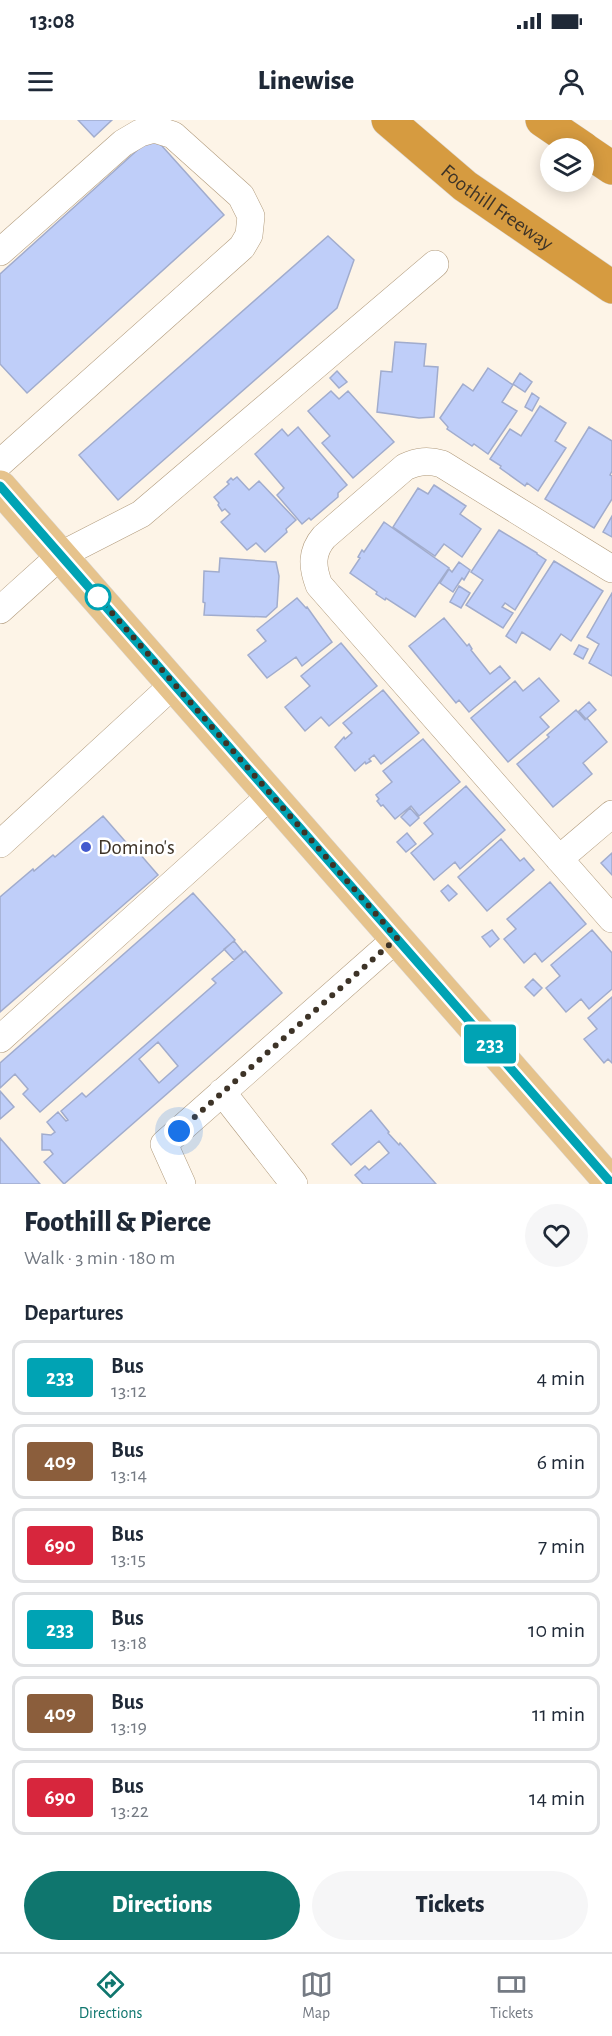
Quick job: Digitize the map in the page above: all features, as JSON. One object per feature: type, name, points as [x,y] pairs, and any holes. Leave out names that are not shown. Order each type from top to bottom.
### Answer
[{"type":"highway","name":"Foothill Freeway","points":[[388,120],[465,186],[612,287]]},
{"type":"highway","points":[[542,120],[567,138]]},
{"type":"highway","points":[[594,156],[612,168]]},
{"type":"main road","points":[[0,486],[612,1184]]},
{"type":"street","points":[[0,252],[123,143],[140,133],[154,129],[173,135],[241,196],[251,216],[249,236],[243,247],[0,463]]},
{"type":"street","points":[[0,610],[61,555],[141,514],[435,264]]},
{"type":"street","points":[[612,569],[442,464],[430,461],[405,466],[324,537],[317,546],[314,557],[314,571],[319,585],[612,919]]},
{"type":"street","points":[[4,830],[174,684]]},
{"type":"street","points":[[0,1039],[271,795]]},
{"type":"street","points":[[559,859],[612,814]]},
{"type":"street","points":[[182,1184],[164,1144],[397,938]]},
{"type":"street","points":[[222,1092],[294,1184]]},
{"type":"building","points":[[78,120],[112,120],[94,137]]},
{"type":"building","points":[[153,136],[224,215],[27,393],[0,364],[0,274]]},
{"type":"building","points":[[328,236],[354,260],[337,308],[118,500],[79,455]]},
{"type":"building","points":[[395,342],[426,344],[424,366],[438,367],[434,417],[419,418],[377,412],[381,371],[392,372]]},
{"type":"building","points":[[488,368],[513,385],[502,402],[517,411],[488,454],[447,429],[448,427],[440,418],[463,384],[473,391]]},
{"type":"building","points":[[337,371],[347,382],[339,388],[330,378]]},
{"type":"building","points":[[520,373],[532,382],[525,392],[513,384]]},
{"type":"building","points":[[331,391],[339,399],[348,391],[394,442],[353,478],[322,443],[330,436],[308,411]]},
{"type":"building","points":[[532,393],[539,398],[532,411],[525,407]]},
{"type":"building","points":[[540,406],[566,423],[555,441],[566,448],[538,491],[527,483],[525,486],[490,459],[510,429],[521,436]]},
{"type":"building","points":[[298,427],[347,485],[338,493],[338,497],[311,520],[309,518],[302,524],[277,495],[284,488],[255,454],[282,429],[288,436]]},
{"type":"building","points":[[589,427],[612,441],[610,475],[612,476],[612,499],[594,528],[545,499]]},
{"type":"building","points":[[237,477],[249,490],[259,481],[296,520],[286,529],[287,532],[265,552],[256,543],[247,550],[221,522],[230,514],[225,509],[222,511],[214,497],[229,484],[227,482],[231,478],[233,480]]},
{"type":"building","points":[[434,485],[466,506],[460,514],[481,529],[462,557],[444,544],[435,556],[393,527],[418,488],[428,494]]},
{"type":"building","points":[[612,516],[612,537],[603,532]]},
{"type":"building","points":[[384,522],[449,568],[415,617],[376,594],[377,592],[350,573],[360,558],[358,557],[362,550],[364,552]]},
{"type":"building","points":[[499,530],[546,560],[515,610],[505,603],[502,607],[513,613],[503,628],[466,605],[483,580],[471,572]]},
{"type":"building","points":[[220,558],[276,562],[279,576],[277,607],[266,617],[204,615],[204,571],[219,572]]},
{"type":"building","points":[[554,561],[603,591],[571,641],[561,634],[550,650],[522,632],[516,643],[506,636]]},
{"type":"building","points":[[459,562],[470,570],[453,592],[440,583],[449,569],[452,572]]},
{"type":"building","points":[[459,586],[470,593],[461,608],[450,602]]},
{"type":"building","points":[[612,593],[612,676],[589,663],[599,644],[587,637]]},
{"type":"building","points":[[297,598],[307,607],[332,642],[302,666],[296,657],[267,678],[248,655],[266,641],[257,630]]},
{"type":"building","points":[[444,618],[467,646],[469,644],[471,650],[490,674],[500,666],[510,678],[469,712],[459,700],[456,703],[409,646]]},
{"type":"building","points":[[341,643],[377,686],[329,726],[321,717],[305,731],[285,707],[310,686],[301,676]]},
{"type":"building","points":[[579,645],[588,649],[583,659],[574,654]]},
{"type":"building","points":[[539,678],[559,701],[540,717],[549,727],[508,762],[471,718],[515,681],[523,691]]},
{"type":"building","points":[[383,690],[419,733],[381,764],[374,755],[369,759],[371,761],[366,764],[365,762],[355,771],[335,747],[344,737],[345,739],[352,733],[343,723]]},
{"type":"building","points":[[589,702],[596,710],[586,719],[579,711]]},
{"type":"building","points":[[576,710],[585,720],[587,718],[607,742],[583,763],[592,774],[553,807],[517,764]]},
{"type":"building","points":[[423,739],[460,782],[419,816],[411,806],[395,819],[377,801],[379,799],[376,795],[392,782],[383,771]]},
{"type":"building","points":[[466,786],[505,830],[460,869],[455,862],[434,880],[411,853],[433,834],[424,823]]},
{"type":"building","points":[[410,808],[419,818],[410,826],[401,817]]},
{"type":"building","points":[[103,816],[158,875],[0,1012],[0,897],[33,869],[34,871],[53,855],[55,857]]},
{"type":"building","points":[[407,833],[416,844],[406,852],[397,842]]},
{"type":"building","points":[[501,839],[520,861],[524,858],[534,870],[487,911],[458,877]]},
{"type":"building","points":[[612,853],[612,875],[601,863]]},
{"type":"building","points":[[550,882],[586,924],[542,962],[535,953],[524,963],[504,939],[516,929],[507,919]]},
{"type":"building","points":[[448,885],[457,894],[449,901],[441,891]]},
{"type":"building","points":[[193,893],[235,940],[40,1112],[23,1094],[28,1089],[15,1074],[0,1088],[0,1063]]},
{"type":"building","points":[[492,930],[499,939],[490,947],[482,937]]},
{"type":"building","points":[[592,930],[612,953],[612,989],[589,1009],[581,999],[566,1012],[546,988],[560,976],[551,965]]},
{"type":"building","points":[[234,941],[243,952],[234,960],[224,949]]},
{"type":"building","points":[[245,951],[282,993],[64,1184],[44,1162],[53,1154],[50,1150],[42,1150],[42,1134],[51,1135],[55,1132],[47,1122],[58,1112],[66,1121],[68,1120],[61,1111],[82,1093],[86,1097],[216,983],[212,979]],"holes":[[[158,1042],[178,1066],[159,1083],[139,1059]]]},
{"type":"building","points":[[533,979],[542,988],[534,996],[525,987]]},
{"type":"building","points":[[612,997],[612,1063],[608,1059],[604,1063],[584,1039],[597,1029],[588,1018]]},
{"type":"building","points":[[0,1091],[14,1107],[0,1119]]},
{"type":"building","points":[[371,1110],[388,1133],[399,1145],[400,1143],[436,1184],[363,1184],[355,1175],[365,1166],[369,1170],[389,1153],[379,1141],[351,1165],[332,1144]]},
{"type":"building","points":[[0,1138],[40,1184],[0,1184]]},
{"type":"bus line","name":"233","points":[[0,486],[612,1184]]},
{"type":"place","name":"Domino's","points":[[86,847]]},
{"type":"route","points":[[98,597],[397,938],[179,1131]]}]
